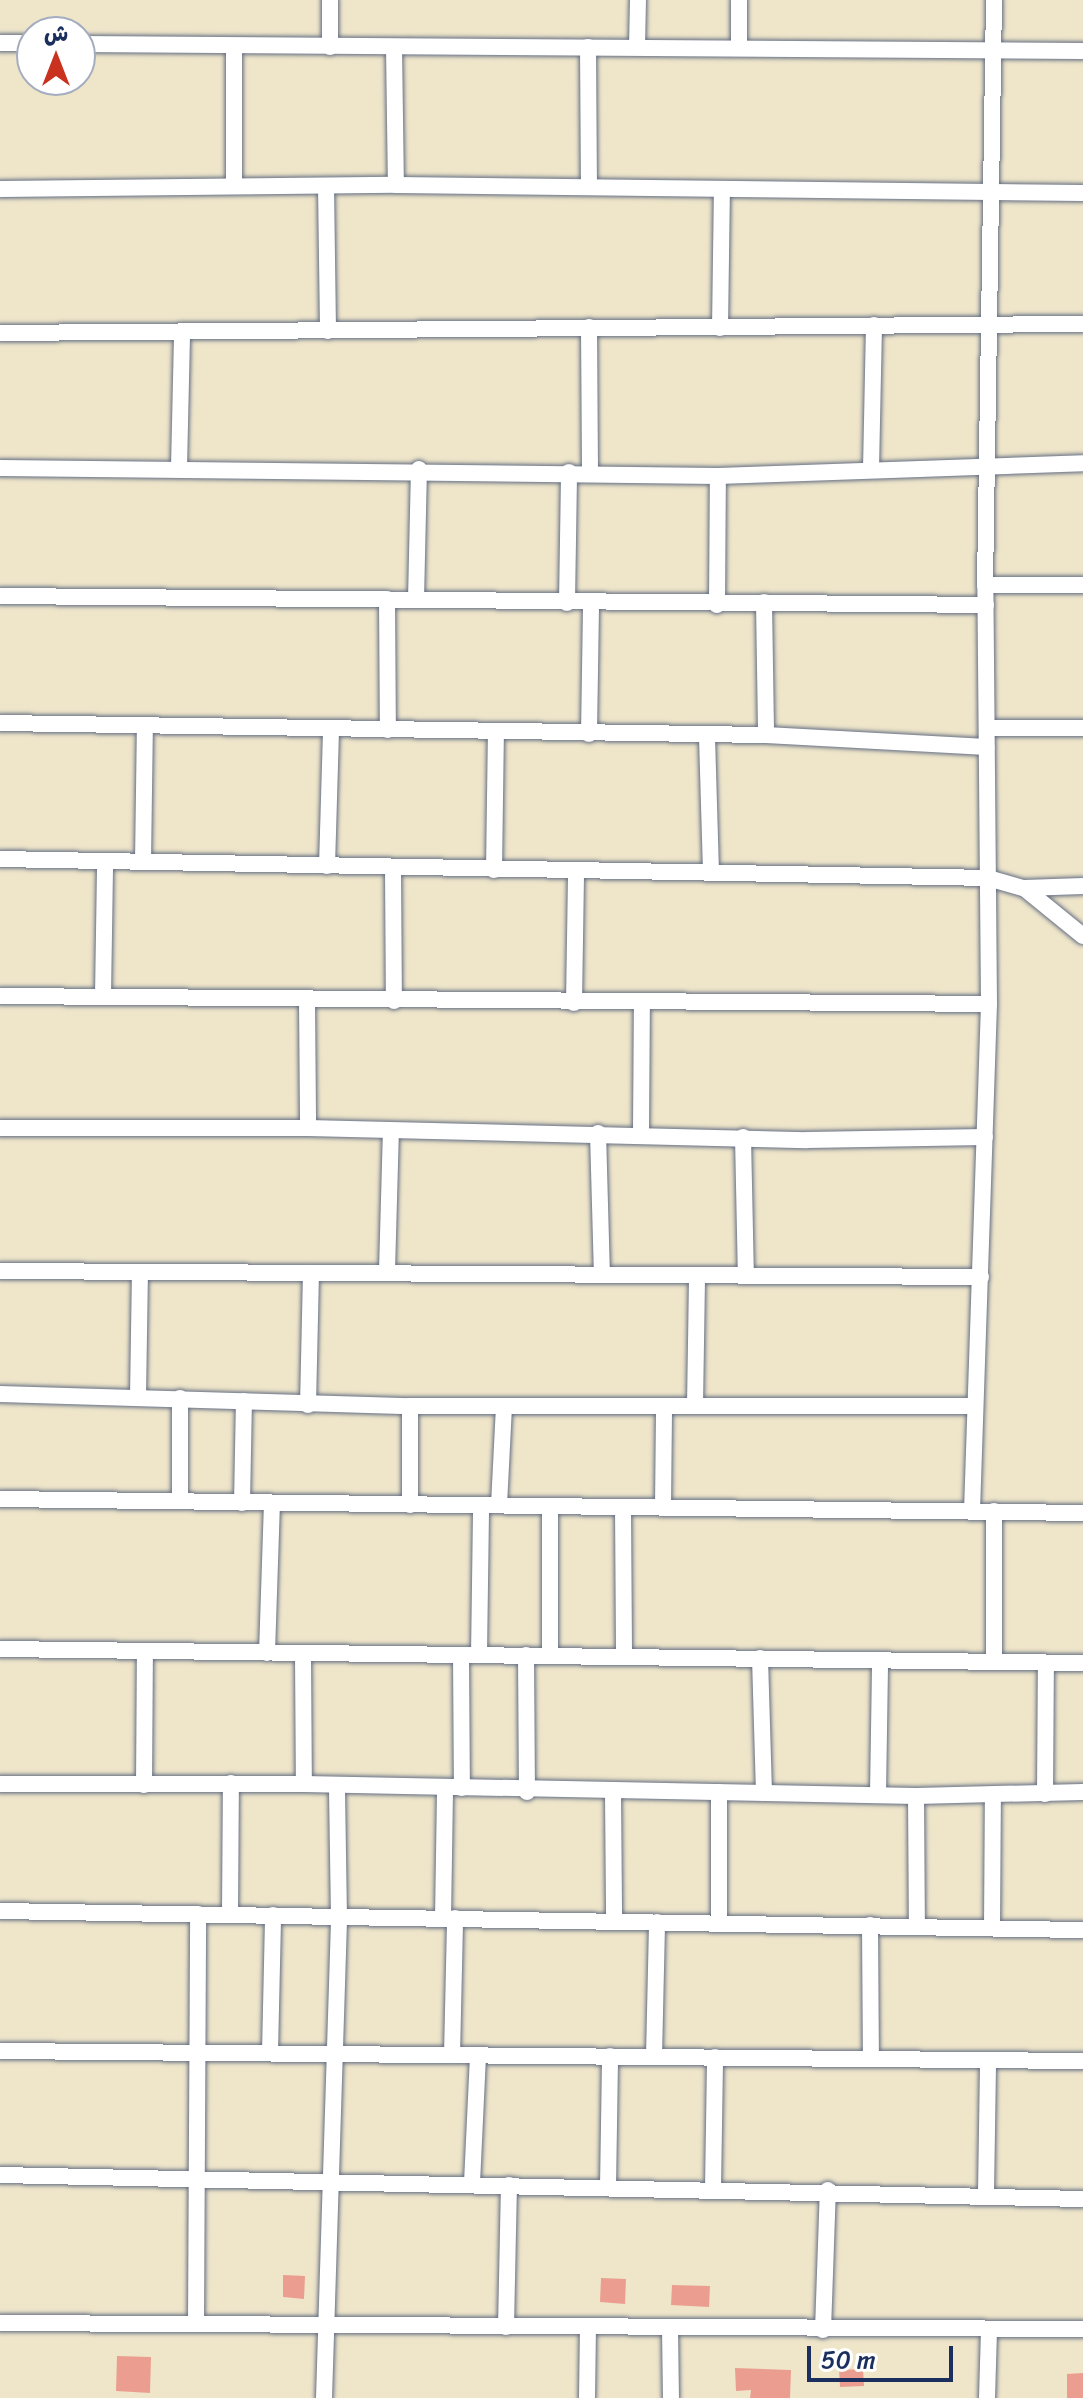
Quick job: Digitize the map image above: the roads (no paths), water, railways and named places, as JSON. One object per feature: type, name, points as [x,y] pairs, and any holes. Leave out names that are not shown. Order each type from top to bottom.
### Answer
[{"type":"street","points":[[330,0],[330,47]]},
{"type":"street","points":[[637,47],[638,0]]},
{"type":"street","points":[[739,0],[739,48]]},
{"type":"street","points":[[972,1511],[989,1004],[985,585],[994,0]]},
{"type":"street","points":[[96,44],[1083,51]]},
{"type":"street","points":[[234,46],[234,186]]},
{"type":"street","points":[[394,47],[396,185]]},
{"type":"street","points":[[588,47],[589,187]]},
{"type":"street","points":[[0,189],[396,185],[990,196],[1083,193]]},
{"type":"street","points":[[326,186],[328,331]]},
{"type":"street","points":[[720,328],[722,191]]},
{"type":"street","points":[[0,333],[1083,324]]},
{"type":"street","points":[[871,469],[874,325]]},
{"type":"street","points":[[589,327],[590,472]]},
{"type":"street","points":[[179,468],[182,332]]},
{"type":"street","points":[[0,468],[419,469],[718,476],[1083,463]]},
{"type":"street","points":[[416,600],[419,469]]},
{"type":"street","points":[[567,603],[569,472]]},
{"type":"street","points":[[717,605],[718,476]]},
{"type":"street","points":[[985,585],[1083,585]]},
{"type":"street","points":[[0,596],[387,599],[591,605],[764,602],[986,605]]},
{"type":"street","points":[[387,599],[388,730]]},
{"type":"street","points":[[764,602],[766,735]]},
{"type":"street","points":[[589,734],[591,605]]},
{"type":"street","points":[[0,723],[707,737],[766,735],[987,747]]},
{"type":"street","points":[[143,862],[145,727]]},
{"type":"street","points":[[987,728],[1083,728]]},
{"type":"street","points":[[327,866],[331,730]]},
{"type":"street","points":[[494,870],[496,733]]},
{"type":"street","points":[[707,737],[711,873]]},
{"type":"street","points":[[0,859],[576,873],[988,878],[1024,888],[1083,886]]},
{"type":"street","points":[[103,996],[105,863]]},
{"type":"street","points":[[393,869],[394,1001]]},
{"type":"street","points":[[574,1003],[576,873]]},
{"type":"street","points":[[1024,888],[1083,936]]},
{"type":"street","points":[[0,996],[642,1005],[989,1004]]},
{"type":"street","points":[[307,1001],[308,1128]]},
{"type":"street","points":[[641,1133],[642,1005]]},
{"type":"street","points":[[0,1128],[308,1128],[743,1137],[985,1137]]},
{"type":"street","points":[[387,1271],[391,1131]]},
{"type":"street","points":[[598,1133],[602,1273]]},
{"type":"street","points":[[743,1137],[746,1276]]},
{"type":"street","points":[[0,1271],[981,1277]]},
{"type":"street","points":[[138,1397],[140,1272]]},
{"type":"street","points":[[308,1405],[311,1273]]},
{"type":"street","points":[[695,1406],[697,1275]]},
{"type":"street","points":[[0,1394],[180,1398],[308,1405],[974,1406]]},
{"type":"street","points":[[180,1398],[180,1501]]},
{"type":"street","points":[[242,1503],[244,1401]]},
{"type":"street","points":[[410,1406],[410,1505]]},
{"type":"street","points":[[499,1505],[504,1406]]},
{"type":"street","points":[[663,1507],[664,1406]]},
{"type":"street","points":[[0,1499],[1083,1513]]},
{"type":"street","points":[[267,1653],[272,1504]]},
{"type":"street","points":[[479,1655],[481,1505]]},
{"type":"street","points":[[550,1506],[550,1655]]},
{"type":"street","points":[[623,1507],[624,1656]]},
{"type":"street","points":[[994,1511],[994,1662]]},
{"type":"street","points":[[0,1649],[1083,1663]]},
{"type":"street","points":[[144,1785],[145,1651]]},
{"type":"street","points":[[303,1655],[304,1784]]},
{"type":"street","points":[[452,2055],[449,1919],[461,1655]]},
{"type":"street","points":[[526,1655],[527,1792]]},
{"type":"street","points":[[760,1658],[764,1793]]},
{"type":"street","points":[[878,1794],[880,1661]]},
{"type":"street","points":[[1045,1794],[1046,1663]]},
{"type":"street","points":[[230,1915],[231,1783]]},
{"type":"street","points":[[0,1784],[231,1783],[527,1792],[916,1796],[1083,1792]]},
{"type":"street","points":[[324,2398],[339,1917],[337,1786]]},
{"type":"street","points":[[719,1792],[719,1921]]},
{"type":"street","points":[[613,1793],[614,1920]]},
{"type":"street","points":[[992,1926],[993,1795]]},
{"type":"street","points":[[916,1796],[917,1926]]},
{"type":"street","points":[[0,1911],[719,1921],[1083,1930]]},
{"type":"street","points":[[196,2322],[198,1914]]},
{"type":"street","points":[[270,2052],[273,1915]]},
{"type":"street","points":[[654,2057],[657,1922]]},
{"type":"street","points":[[870,1925],[871,2059]]},
{"type":"street","points":[[0,2051],[715,2057],[988,2063],[1083,2061]]},
{"type":"street","points":[[472,2183],[478,2055]]},
{"type":"street","points":[[608,2188],[610,2056]]},
{"type":"street","points":[[713,2189],[715,2057]]},
{"type":"street","points":[[986,2193],[988,2063]]},
{"type":"street","points":[[0,2175],[986,2193],[1083,2199]]},
{"type":"street","points":[[506,2327],[509,2185]]},
{"type":"street","points":[[823,2330],[828,2190]]},
{"type":"street","points":[[0,2323],[196,2322],[326,2327],[823,2330],[1083,2329]]},
{"type":"street","points":[[587,2398],[588,2328]]},
{"type":"street","points":[[670,2328],[671,2398]]},
{"type":"street","points":[[987,2398],[989,2329]]}]
